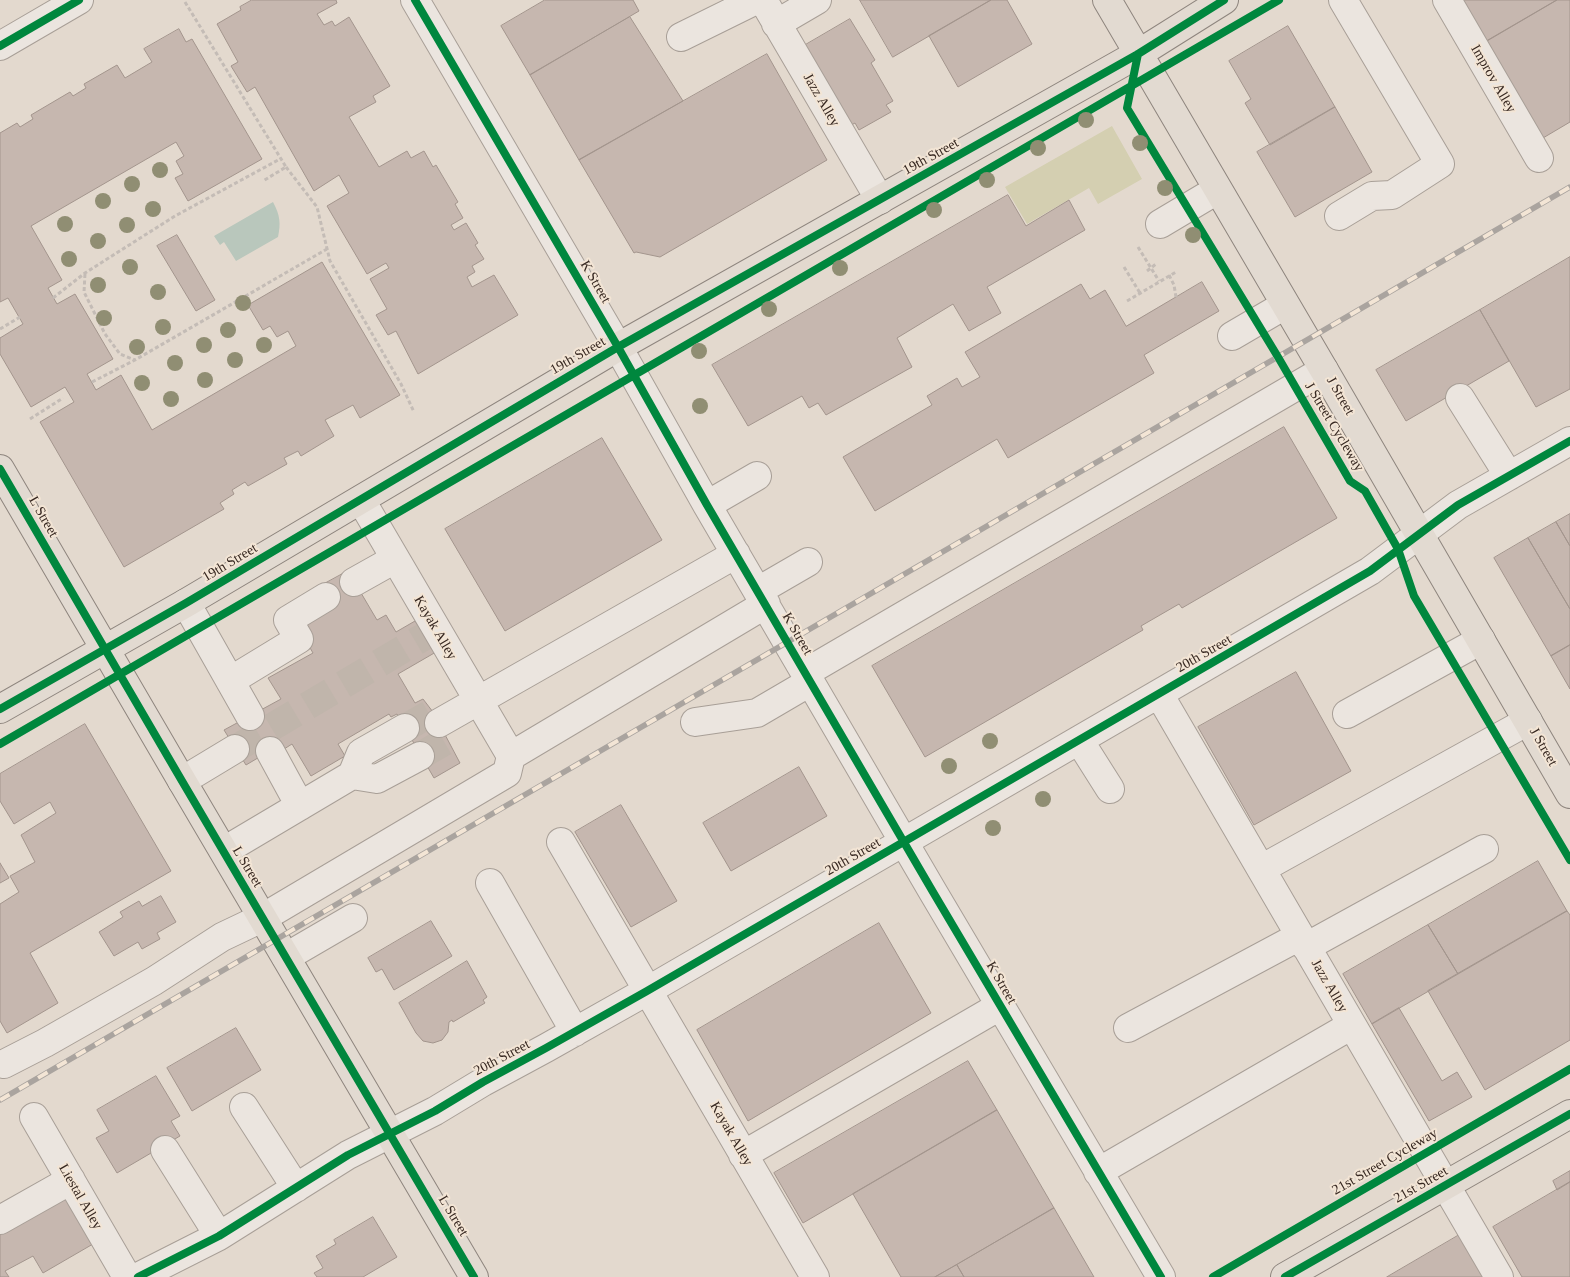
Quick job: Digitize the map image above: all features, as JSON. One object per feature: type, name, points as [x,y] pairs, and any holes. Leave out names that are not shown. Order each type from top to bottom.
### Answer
[{"type":"main road","name":"J Street","points":[[1107,0],[1570,794]]},
{"type":"main road","name":"19th Street","points":[[0,709],[186,603],[618,347],[1138,54],[1224,0]]},
{"type":"main road","name":"L Street","points":[[0,468],[182,781],[264,917],[390,1134],[469,1275]]},
{"type":"main road","name":"21st Street","points":[[1285,1277],[1570,1114]]},
{"type":"street","name":"K Street","points":[[415,0],[618,347],[807,677],[1161,1277]]},
{"type":"street","points":[[681,37],[756,0]]},
{"type":"street","name":"Jazz Alley","points":[[763,0],[880,200]]},
{"type":"street","points":[[776,24],[817,0]]},
{"type":"street","points":[[1339,216],[1372,196],[1392,195],[1440,164],[1343,0]]},
{"type":"street","name":"Improv Alley","points":[[1447,0],[1539,158]]},
{"type":"street","points":[[0,46],[76,1]]},
{"type":"street","points":[[1160,224],[1218,190]]},
{"type":"street","points":[[1232,336],[1286,305]]},
{"type":"street","points":[[695,722],[757,713],[807,677],[1324,370]]},
{"type":"street","points":[[1460,398],[1509,476]]},
{"type":"street","name":"20th Street","points":[[138,1277],[220,1236],[348,1155],[435,1111],[483,1082],[647,991],[1370,571],[1458,506],[1570,441]]},
{"type":"street","points":[[707,505],[757,476]]},
{"type":"street","name":"Kayak Alley","points":[[361,500],[395,559],[430,632],[479,703],[511,756]]},
{"type":"street","points":[[440,725],[736,554]]},
{"type":"street","points":[[354,582],[395,559]]},
{"type":"street","points":[[4,1063],[45,1043],[154,981],[222,938],[264,917],[507,773],[511,756],[762,598],[808,562]]},
{"type":"street","points":[[230,681],[299,639],[288,620],[326,597]]},
{"type":"street","points":[[186,603],[250,716]]},
{"type":"street","points":[[1347,714],[1481,640]]},
{"type":"street","name":"Jazz Alley","points":[[1159,694],[1499,1277]]},
{"type":"street","points":[[1261,869],[1528,721]]},
{"type":"street","points":[[1079,740],[1110,789]]},
{"type":"street","points":[[224,851],[352,775],[361,753],[412,741]]},
{"type":"street","points":[[182,781],[235,749]]},
{"type":"street","points":[[270,751],[300,806]]},
{"type":"street","name":"Kayak Alley","points":[[561,842],[814,1277]]},
{"type":"street","points":[[1128,1028],[1484,849]]},
{"type":"street","points":[[490,884],[575,1032]]},
{"type":"street","points":[[286,957],[353,918]]},
{"type":"street","points":[[744,1155],[1000,1006]]},
{"type":"street","points":[[1098,1172],[1352,1025]]},
{"type":"street","points":[[244,1107],[296,1188]]},
{"type":"street","name":"Liestal Alley","points":[[34,1118],[127,1277]]},
{"type":"street","points":[[165,1150],[220,1236]]},
{"type":"street","points":[[0,1220],[71,1180]]},
{"type":"path","points":[[185,2],[280,159],[317,207],[330,261],[401,384],[414,412]]},
{"type":"path","points":[[54,298],[85,273],[175,216],[280,159]]},
{"type":"path","points":[[263,181],[286,167]]},
{"type":"path","points":[[1134,240],[1159,281]]},
{"type":"path","points":[[92,382],[135,360],[327,250]]},
{"type":"path","points":[[1147,271],[1156,264]]},
{"type":"path","points":[[1124,267],[1130,280],[1140,293]]},
{"type":"path","points":[[1127,301],[1176,272]]},
{"type":"path","points":[[85,273],[84,292],[98,321],[120,354],[135,360]]},
{"type":"path","points":[[1169,275],[1174,285],[1176,297]]},
{"type":"path","points":[[1130,280],[1136,276]]},
{"type":"path","points":[[0,329],[20,317]]},
{"type":"path","points":[[30,419],[63,398]]},
{"type":"shaded area","points":[[1112,126],[1142,179],[1098,204],[1089,188],[1027,224],[1005,187]]},
{"type":"shaded area","points":[[273,202],[279,219],[278,237],[236,261],[224,242],[220,245],[214,236]]},
{"type":"building","points":[[252,0],[336,0],[337,3],[317,14],[324,25],[332,21],[335,26],[349,17],[390,86],[373,96],[376,102],[349,117],[379,167],[407,151],[411,158],[424,151],[433,167],[436,165],[458,202],[455,204],[463,218],[451,225],[454,230],[466,223],[478,243],[475,245],[484,259],[472,266],[475,272],[467,277],[472,287],[494,275],[518,315],[418,374],[396,331],[388,335],[376,315],[387,309],[370,279],[389,268],[386,263],[367,274],[327,206],[349,193],[339,175],[314,191],[255,87],[247,92],[231,66],[238,62],[217,24],[241,10],[240,7]]},
{"type":"building","points":[[545,0],[633,0],[639,11],[530,75],[501,26]]},
{"type":"building","points":[[860,0],[991,0],[893,57]]},
{"type":"building","points":[[991,0],[1007,0],[1032,44],[958,87],[929,36]]},
{"type":"building","points":[[1463,0],[1557,0],[1487,41]]},
{"type":"building","points":[[1557,0],[1570,0],[1570,122],[1543,138],[1487,41]]},
{"type":"building","points":[[630,17],[683,101],[579,160],[530,75]]},
{"type":"building","points":[[850,19],[875,60],[871,63],[893,101],[886,105],[891,112],[859,130],[855,123],[846,128],[802,47]]},
{"type":"building","points":[[1288,26],[1335,107],[1270,145],[1245,103],[1251,99],[1229,61]]},
{"type":"building","points":[[179,29],[186,42],[192,39],[262,159],[188,201],[175,178],[183,174],[176,161],[184,156],[176,142],[31,226],[62,280],[48,288],[57,304],[75,294],[113,359],[87,374],[96,390],[121,375],[152,430],[296,346],[288,331],[277,337],[270,326],[263,330],[248,305],[322,262],[400,395],[360,418],[353,405],[325,420],[334,436],[301,456],[298,451],[284,458],[287,464],[248,486],[245,482],[232,490],[234,494],[220,503],[224,509],[124,567],[40,422],[74,402],[65,387],[31,407],[0,354],[0,338],[23,324],[8,298],[0,302],[0,133],[17,123],[20,127],[33,119],[31,115],[70,92],[73,96],[86,88],[84,84],[117,65],[125,78],[152,62],[144,49]]},
{"type":"building","points":[[767,54],[827,160],[660,257],[634,253],[579,160]]},
{"type":"building","points":[[1335,107],[1372,172],[1295,217],[1257,152]]},
{"type":"building","points":[[1008,195],[1026,226],[1069,200],[1085,230],[987,287],[1001,313],[969,331],[953,304],[897,338],[912,367],[826,415],[818,403],[809,408],[802,396],[748,426],[712,365]]},
{"type":"building","points":[[177,235],[215,300],[196,311],[157,246]]},
{"type":"building","points":[[1570,257],[1570,389],[1536,407],[1480,310]]},
{"type":"building","points":[[1202,282],[1219,311],[1144,355],[1154,373],[1008,458],[997,439],[875,511],[843,457],[932,405],[927,396],[957,378],[962,387],[980,377],[965,352],[1081,284],[1090,299],[1105,290],[1126,326]]},
{"type":"building","points":[[1480,310],[1509,361],[1406,421],[1376,370]]},
{"type":"building","points":[[1284,427],[1337,518],[1182,608],[1179,604],[1141,626],[1143,630],[925,757],[872,666]]},
{"type":"building","points":[[602,438],[662,540],[505,631],[445,529]]},
{"type":"building","points":[[1570,514],[1570,546],[1556,522]]},
{"type":"building","points":[[1556,522],[1570,546],[1570,609],[1528,538]]},
{"type":"building","points":[[1528,538],[1570,609],[1570,645],[1551,656],[1494,558]]},
{"type":"building","points":[[348,571],[377,620],[386,615],[396,632],[415,621],[436,652],[398,674],[415,703],[423,699],[433,712],[460,763],[434,778],[397,714],[391,717],[389,714],[338,744],[345,756],[311,776],[292,744],[281,751],[278,746],[246,765],[224,730],[281,699],[268,678],[313,653],[295,622],[320,586]]},
{"type":"building","points":[[1570,645],[1570,689],[1551,656]]},
{"type":"building","points":[[1296,672],[1351,771],[1254,825],[1198,727]]},
{"type":"building","points":[[85,724],[171,871],[30,953],[58,1003],[7,1033],[0,1021],[0,904],[19,892],[10,876],[35,862],[21,835],[56,813],[50,802],[14,824],[0,801],[0,774]]},
{"type":"building","points":[[799,767],[827,816],[731,871],[703,823]]},
{"type":"building","points":[[621,805],[677,901],[631,927],[575,832]]},
{"type":"building","points":[[1538,861],[1567,911],[1458,974],[1428,925]]},
{"type":"building","points":[[0,863],[9,878],[0,883]]},
{"type":"building","points":[[161,896],[176,922],[157,933],[160,939],[142,949],[138,942],[114,956],[99,932],[123,917],[120,912],[139,901],[142,906]]},
{"type":"building","points":[[1567,911],[1570,915],[1570,1040],[1485,1090],[1428,991]]},
{"type":"building","points":[[431,921],[452,956],[394,990],[382,969],[376,972],[368,958]]},
{"type":"building","points":[[879,923],[931,1013],[748,1121],[697,1030]]},
{"type":"building","points":[[1428,925],[1458,974],[1372,1024],[1343,974]]},
{"type":"building","points":[[467,961],[487,997],[483,1000],[485,1003],[453,1022],[452,1020],[449,1022],[448,1032],[442,1040],[433,1043],[423,1041],[416,1033],[399,1003]]},
{"type":"building","points":[[1399,1008],[1442,1081],[1457,1072],[1472,1097],[1429,1121],[1372,1024]]},
{"type":"building","points":[[236,1028],[261,1070],[192,1111],[167,1068]]},
{"type":"building","points":[[968,1061],[997,1110],[803,1223],[774,1173]]},
{"type":"building","points":[[156,1076],[180,1116],[171,1121],[180,1136],[117,1173],[96,1138],[109,1131],[97,1110]]},
{"type":"building","points":[[997,1110],[1054,1208],[935,1277],[901,1277],[853,1194]]},
{"type":"building","points":[[1570,1171],[1570,1182],[1557,1190],[1553,1181]]},
{"type":"building","points":[[1570,1182],[1570,1277],[1522,1277],[1493,1227]]},
{"type":"building","points":[[65,1195],[93,1244],[43,1273],[33,1256],[5,1271],[9,1277],[0,1277],[0,1233]]},
{"type":"building","points":[[1054,1208],[1094,1277],[964,1277],[957,1265]]},
{"type":"building","points":[[373,1217],[397,1257],[363,1277],[317,1277],[314,1273],[323,1268],[316,1256],[336,1244],[334,1240]]},
{"type":"building","points":[[1461,1234],[1486,1277],[1387,1277]]},
{"type":"building","points":[[957,1265],[964,1277],[935,1277]]},
{"type":"tunnel","points":[[235,749],[425,636]]},
{"type":"tunnel","points":[[405,728],[433,712]]},
{"type":"tunnel","points":[[420,756],[449,739]]},
{"type":"railway","points":[[0,1100],[1570,187]]},
{"type":"cycle path","points":[[0,46],[79,0]]},
{"type":"cycle path","points":[[415,0],[933,892],[1161,1277]]},
{"type":"cycle path","points":[[0,709],[186,603],[618,347],[1138,54],[1224,0]]},
{"type":"cycle path","points":[[0,744],[1279,0]]},
{"type":"cycle path","name":"J Street Cycleway","points":[[1138,54],[1127,108],[1278,357],[1350,481],[1365,491],[1398,549],[1414,596],[1570,860]]},
{"type":"cycle path","points":[[138,1277],[219,1236],[348,1155],[435,1111],[483,1082],[647,991],[1370,571],[1458,505],[1570,441]]},
{"type":"cycle path","points":[[0,469],[474,1277]]},
{"type":"cycle path","name":"21st Street Cycleway","points":[[1213,1277],[1570,1069]]},
{"type":"cycle path","points":[[1285,1277],[1570,1114]]}]
